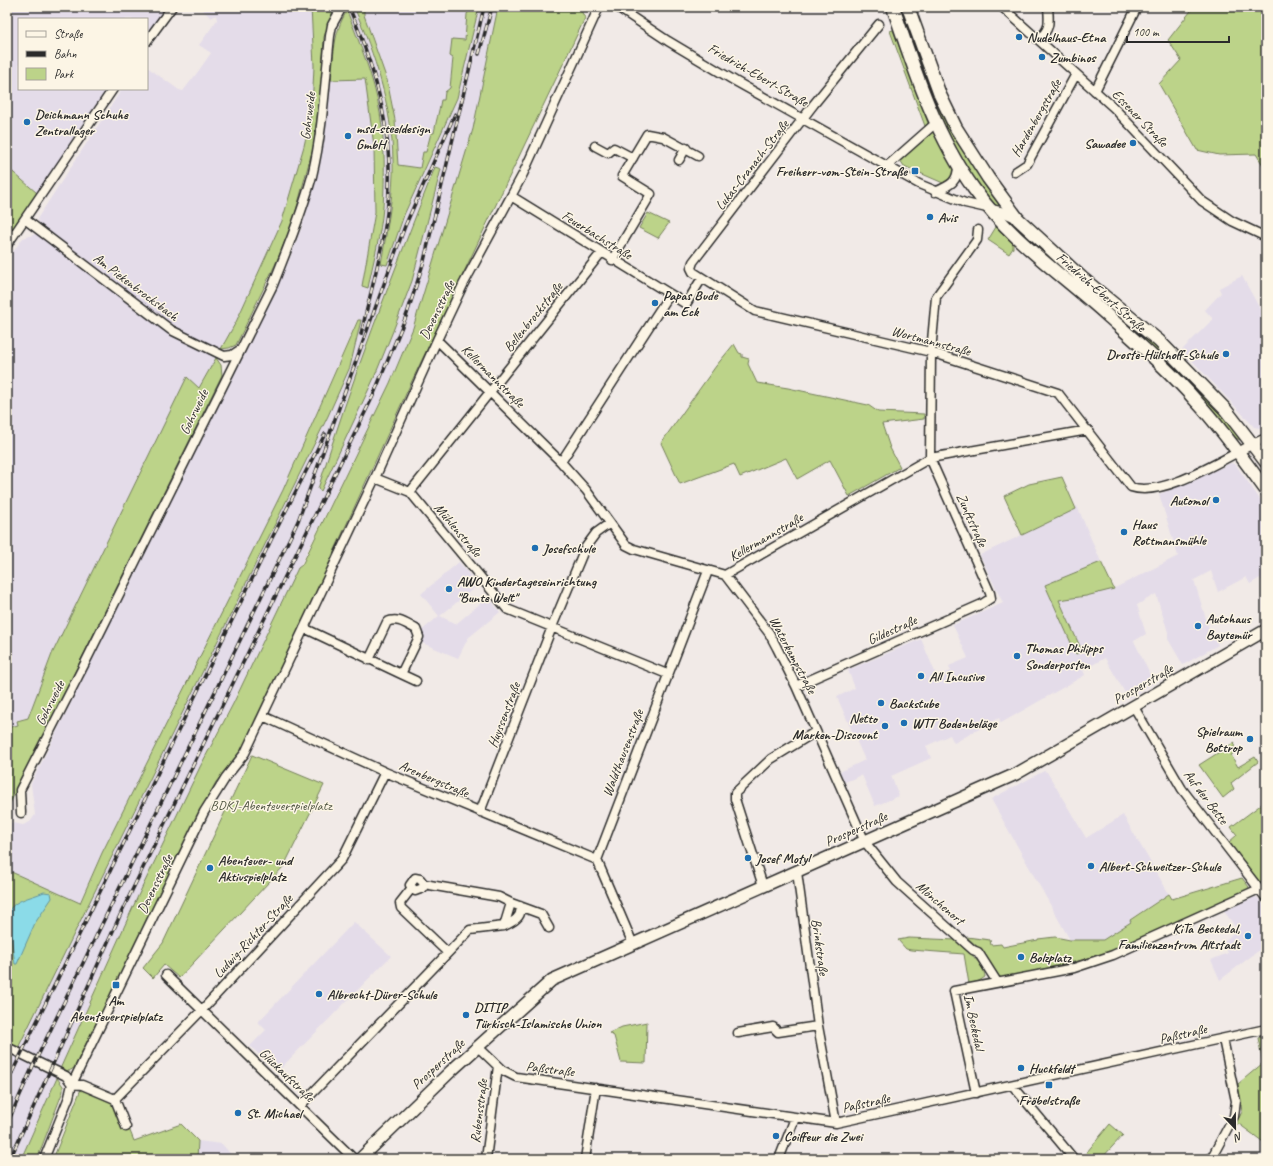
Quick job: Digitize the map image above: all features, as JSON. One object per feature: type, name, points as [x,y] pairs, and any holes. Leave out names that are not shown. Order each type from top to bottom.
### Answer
[{"type":"main road","points":[[893,7],[936,122],[958,165],[990,210]]},
{"type":"main road","name":"Friedrich-Ebert-Straße","points":[[908,7],[945,105],[956,128],[993,185],[1018,219],[1082,278],[1158,341],[1225,409],[1253,443],[1266,462]]},
{"type":"main road","name":"Friedrich-Ebert-Straße","points":[[990,210],[1033,254],[1108,316],[1164,368],[1197,402],[1266,490]]},
{"type":"main road","name":"Prosperstraße","points":[[360,1159],[478,1047],[552,980],[1016,774],[1266,630]]},
{"type":"street","points":[[148,40],[172,7]]},
{"type":"street","name":"Gohrweide","points":[[21,813],[20,790],[85,663],[238,351],[272,285],[299,221],[312,174],[320,131],[332,25],[342,7]]},
{"type":"street","name":"Devensstraße","points":[[44,1159],[70,1097],[72,1084],[204,812],[226,777],[245,753],[375,478],[437,340],[511,196],[599,7]]},
{"type":"street","name":"Friedrich-Ebert-Straße","points":[[617,7],[721,73],[886,167],[936,192],[990,210],[1000,211],[1018,219]]},
{"type":"street","name":"Essener Straße","points":[[1002,7],[1095,91],[1202,201],[1232,221],[1266,237]]},
{"type":"street","points":[[1038,39],[1045,34],[1049,27],[1048,7]]},
{"type":"street","points":[[1095,91],[1137,7]]},
{"type":"street","name":"Lukas-Cranach-Straße","points":[[691,268],[698,256],[814,104],[880,24]]},
{"type":"street","name":"Hardenbergstraße","points":[[1016,172],[1027,164],[1076,74]]},
{"type":"street","points":[[7,245],[26,220],[112,90]]},
{"type":"street","points":[[886,167],[936,122]]},
{"type":"street","points":[[612,260],[651,194],[622,176],[647,134],[663,137],[686,148],[698,156]]},
{"type":"street","points":[[596,146],[608,153],[614,148],[633,158]]},
{"type":"street","points":[[679,160],[686,148]]},
{"type":"street","points":[[936,192],[952,183],[958,175],[958,165]]},
{"type":"street","name":"Feuerbachstraße","points":[[511,196],[612,260],[670,294]]},
{"type":"street","name":"Am Piekenbrocksbach","points":[[26,220],[171,330],[224,356],[232,355],[238,351]]},
{"type":"street","points":[[930,458],[931,352],[936,297],[977,240],[978,230]]},
{"type":"street","name":"Bellenbrockstraße","points":[[410,492],[601,253]]},
{"type":"street","name":"Wortmannstraße","points":[[691,268],[702,278],[755,311],[931,352],[1058,393],[1131,487],[1140,490],[1150,489],[1181,480],[1238,453]]},
{"type":"street","points":[[561,462],[670,294],[686,304],[702,278]]},
{"type":"street","name":"Kellermannstraße","points":[[437,340],[561,462],[586,490],[630,548],[725,575],[930,458],[1088,430]]},
{"type":"street","points":[[1238,453],[1253,443],[1266,438]]},
{"type":"street","name":"Zunftstraße","points":[[930,458],[990,592]]},
{"type":"street","name":"Mühlenstraße","points":[[375,478],[410,492],[507,609],[667,674]]},
{"type":"street","name":"Huyssenstraße","points":[[480,812],[552,627],[585,548],[596,533],[610,523]]},
{"type":"street","name":"Waldthausenstraße","points":[[597,860],[708,570]]},
{"type":"street","name":"Waterkampstraße","points":[[725,575],[770,633],[796,686],[864,842]]},
{"type":"street","name":"Gildestraße","points":[[796,686],[982,604],[990,599],[990,592]]},
{"type":"street","points":[[369,660],[387,622],[392,620],[399,621],[416,629],[419,637],[401,674]]},
{"type":"street","points":[[304,628],[416,681]]},
{"type":"street","name":"Auf der Bette","points":[[1134,707],[1182,789],[1266,898]]},
{"type":"street","name":"Arenbergstraße","points":[[263,716],[385,772],[597,860]]},
{"type":"street","points":[[763,886],[735,799],[735,793],[771,760],[815,732]]},
{"type":"street","name":"Ludwig-Richter-Straße","points":[[115,1099],[202,1010],[342,859],[385,772]]},
{"type":"street","name":"Mönchenort","points":[[864,842],[897,882],[973,950],[978,952],[997,982]]},
{"type":"street","points":[[597,860],[633,944]]},
{"type":"street","name":"Brinkstraße","points":[[797,872],[818,1026],[836,1123]]},
{"type":"street","points":[[447,952],[401,908],[400,903],[411,889],[410,885],[415,878],[420,879],[424,884],[499,897],[541,914],[549,928]]},
{"type":"street","name":"Im Beckedal","points":[[976,1093],[954,991],[1074,968],[1113,955],[1259,889]]},
{"type":"street","points":[[504,926],[511,902]]},
{"type":"street","points":[[300,1106],[447,952],[470,930],[504,926],[519,916],[521,911],[520,906]]},
{"type":"street","points":[[166,975],[202,1010]]},
{"type":"street","name":"Glückaufstraße","points":[[202,1010],[354,1159]]},
{"type":"street","points":[[738,1033],[773,1027],[778,1032],[818,1026]]},
{"type":"street","name":"Paßstraße","points":[[478,1047],[498,1066],[516,1077],[836,1123],[1013,1086],[1266,1029]]},
{"type":"street","points":[[1210,1159],[1234,1116],[1236,1101],[1223,1039]]},
{"type":"street","points":[[7,1047],[66,1076],[72,1084],[82,1085],[115,1099],[126,1127]]},
{"type":"street","name":"Rubensstraße","points":[[486,1159],[498,1066]]},
{"type":"street","points":[[1013,1086],[1069,1157]]},
{"type":"street","points":[[585,1159],[596,1088]]},
{"type":"street","points":[[779,1159],[795,1118]]},
{"type":"shaded area","points":[[7,7],[167,7],[148,34],[148,18],[18,18],[18,90],[108,90],[37,193],[7,167]]},
{"type":"shaded area","points":[[200,7],[311,7],[314,66],[312,110],[304,146],[282,221],[236,322],[221,349],[201,341],[167,322],[40,225],[37,219],[121,90],[148,90],[148,68],[179,90],[183,91],[211,53],[199,45],[217,20],[216,15],[211,18]]},
{"type":"shaded area","points":[[350,7],[354,7],[379,74],[390,128],[393,160],[391,203],[381,263],[387,265],[404,215],[457,98],[479,7],[498,7],[473,129],[413,328],[390,383],[157,856],[100,978],[60,1069],[18,1048],[328,416],[350,367],[361,320],[357,320],[283,490],[102,853],[79,903],[7,870],[8,822],[23,825],[30,822],[35,815],[31,784],[288,263],[303,224],[317,177],[331,80],[365,79],[371,110],[374,146],[375,212],[362,285],[383,208],[384,171],[381,130],[373,83],[347,11]]},
{"type":"shaded area","points":[[364,7],[471,7],[467,14],[465,40],[452,40],[453,58],[450,88],[445,101],[441,100],[434,133],[427,144],[426,152],[423,152],[421,168],[398,165],[392,101],[385,73],[364,15]]},
{"type":"shaded area","points":[[36,234],[40,235],[168,333],[216,358],[199,388],[187,378],[52,654],[28,718],[17,720],[18,725],[7,728],[7,260],[23,238]]},
{"type":"shaded area","name":"Droste-Hülshoff-Schule","points":[[1242,276],[1266,320],[1266,426],[1260,428],[1254,427],[1182,350],[1213,319],[1205,310],[1221,293],[1219,288]]},
{"type":"shaded area","points":[[1231,463],[1236,465],[1266,508],[1266,588],[1260,578],[1250,584],[1246,577],[1218,592],[1211,571],[1194,580],[1209,629],[1218,645],[1183,665],[1168,639],[1168,632],[1156,594],[1137,605],[1146,634],[1134,641],[1154,683],[1128,698],[1105,658],[1083,670],[1085,675],[1001,723],[999,718],[954,743],[950,735],[926,746],[931,758],[891,776],[899,796],[875,806],[862,775],[845,782],[840,772],[865,760],[837,697],[855,688],[848,670],[921,639],[937,677],[951,671],[949,666],[968,658],[953,625],[1003,603],[980,555],[1076,509],[1075,507],[1077,506],[1101,562],[1045,585],[1076,654],[1082,651],[1059,600],[1086,596],[1117,587],[1178,556],[1159,494],[1191,482]]},
{"type":"shaded area","points":[[459,562],[478,585],[440,616],[456,624],[488,597],[500,612],[468,638],[458,658],[420,642],[420,632],[439,616],[421,594]]},
{"type":"shaded area","name":"Albert-Schweitzer-Schule","points":[[1044,771],[1047,772],[1086,838],[1123,815],[1169,894],[1130,919],[1131,922],[1103,940],[1070,940],[991,799]]},
{"type":"shaded area","name":"KiTa Beckedal, Familienzentrum Altstadt","points":[[1257,897],[1266,908],[1266,945],[1220,980],[1211,960],[1228,953],[1224,942],[1237,929],[1224,911]]},
{"type":"shaded area","name":"Albrecht-Dürer-Schule","points":[[354,922],[391,956],[277,1072],[250,1046],[266,1030],[258,1022]]},
{"type":"shaded area","points":[[14,1056],[57,1078],[21,1159],[7,1159],[7,1070]]},
{"type":"shaded area","points":[[198,1141],[222,1144],[235,1159],[197,1159]]},
{"type":"green space","points":[[311,7],[334,7],[324,37],[322,76],[313,151],[293,222],[275,265],[236,345],[221,349],[236,322],[282,221],[304,146],[312,110],[314,66]]},
{"type":"green space","points":[[354,7],[364,7],[364,15],[387,80],[395,120],[398,165],[420,168],[423,152],[426,152],[431,133],[434,133],[441,100],[444,100],[445,92],[450,88],[453,58],[450,56],[452,39],[465,40],[467,14],[471,7],[479,7],[457,98],[404,215],[387,265],[381,264],[390,212],[393,173],[392,140],[386,101],[381,82],[369,44]]},
{"type":"green space","points":[[498,7],[579,7],[585,18],[410,385],[333,554],[302,629],[242,751],[216,782],[74,1068],[69,1071],[60,1069],[138,896],[200,767],[233,704],[298,568],[302,565],[390,383],[413,328],[473,129]]},
{"type":"green space","points":[[897,7],[901,7],[933,91],[1004,206],[1003,209],[987,197],[970,176],[955,149],[940,118]]},
{"type":"green space","points":[[1194,7],[1266,7],[1265,168],[1256,154],[1219,155],[1197,150],[1159,84],[1181,60],[1168,40]]},
{"type":"green space","points":[[347,11],[374,87],[380,113],[384,148],[382,217],[368,288],[362,286],[375,212],[374,146],[365,79],[331,80],[339,27]]},
{"type":"green space","points":[[893,30],[928,123],[925,126],[890,31]]},
{"type":"green space","points":[[930,131],[936,132],[955,169],[954,176],[943,183],[904,166],[900,160]]},
{"type":"green space","points":[[7,167],[37,193],[7,237]]},
{"type":"green space","points":[[435,167],[441,169],[412,281],[374,378],[321,491],[318,489],[358,367]]},
{"type":"green space","points":[[648,213],[669,223],[658,238],[639,228]]},
{"type":"green space","points":[[1003,216],[1014,223],[1062,268],[1127,318],[1206,394],[1241,437],[1240,440],[1236,438],[1212,409],[1182,377],[1135,333],[1054,267]]},
{"type":"green space","points":[[996,227],[1013,244],[1013,248],[1009,254],[988,240]]},
{"type":"green space","points":[[358,320],[361,320],[350,367],[328,416],[18,1048],[7,1043],[7,870],[80,903],[102,853],[283,490]]},
{"type":"green space","points":[[734,344],[739,353],[742,354],[742,357],[749,359],[748,364],[757,383],[868,405],[878,412],[924,414],[924,419],[882,424],[890,448],[900,467],[849,496],[830,460],[797,479],[786,458],[740,477],[734,464],[680,484],[661,443],[716,366]]},
{"type":"green space","points":[[216,358],[221,365],[222,375],[7,809],[7,728],[18,725],[17,721],[28,718],[52,654],[187,377],[199,388]]},
{"type":"green space","points":[[1062,477],[1076,509],[1022,535],[1004,496],[1029,484]]},
{"type":"green space","points":[[1101,562],[1114,589],[1086,596],[1059,600],[1082,651],[1076,654],[1045,585]]},
{"type":"green space","points":[[1235,742],[1234,747],[1237,751],[1231,755],[1238,767],[1255,757],[1258,762],[1231,783],[1234,789],[1223,798],[1199,765]]},
{"type":"green space","name":"BDKJ-Abenteuerspielplatz","points":[[252,755],[324,785],[284,866],[179,978],[164,965],[153,978],[143,968],[163,943]]},
{"type":"green space","points":[[1266,801],[1266,890],[1229,842],[1237,835],[1231,827]]},
{"type":"green space","points":[[1242,878],[1249,887],[1247,891],[1113,951],[1095,957],[1004,978],[998,977],[983,952],[967,937],[990,940],[991,945],[1001,944],[1003,947],[1038,939],[1055,937],[1070,940],[1103,940],[1131,922],[1130,920],[1169,894],[1172,899]]},
{"type":"green space","points":[[909,938],[956,940],[978,962],[984,972],[985,977],[979,981],[969,984],[964,954],[906,949],[898,940]]},
{"type":"green space","points":[[647,1022],[646,1063],[621,1062],[614,1036],[609,1033],[622,1027]]},
{"type":"green space","points":[[1266,1036],[1266,1144],[1239,1124],[1235,1125],[1242,1112],[1238,1084],[1263,1063],[1258,1038]]},
{"type":"green space","points":[[57,1078],[63,1086],[63,1091],[37,1159],[21,1159]]},
{"type":"green space","points":[[81,1089],[111,1101],[123,1128],[128,1126],[134,1141],[181,1124],[198,1141],[197,1159],[53,1159]]},
{"type":"green space","points":[[1110,1124],[1123,1135],[1101,1159],[1083,1159],[1082,1158]]},
{"type":"water","points":[[44,892],[51,893],[52,898],[35,923],[17,964],[15,964],[8,915],[10,910],[22,900]]},
{"type":"railway","points":[[349,7],[376,82],[382,107],[389,159],[389,186],[385,228],[361,334]]},
{"type":"railway","points":[[10,1159],[122,911],[373,396],[407,314],[424,261],[484,7]]},
{"type":"railway","points":[[479,54],[492,7]]},
{"type":"railway","points":[[7,1124],[33,1066],[298,521],[405,226],[455,114]]},
{"type":"railway","points":[[7,1083],[272,538],[325,434]]},
{"type":"place","name":"Nudelhaus-Etna","points":[[1019,37]]},
{"type":"place","name":"Zumbinos","points":[[1042,57]]},
{"type":"place","name":"Deichmann Schuhe Zentrallager","points":[[27,122]]},
{"type":"place","name":"msd-steeldesign GmbH","points":[[348,136]]},
{"type":"place","name":"Sawadee","points":[[1133,143]]},
{"type":"place","name":"Freiherr-vom-Stein-Straße","points":[[915,171]]},
{"type":"place","name":"Avis","points":[[930,217]]},
{"type":"place","name":"Papas Bude am Eck","points":[[655,303]]},
{"type":"place","name":"Droste-Hülshoff-Schule","points":[[1226,354]]},
{"type":"place","name":"Automol","points":[[1216,500]]},
{"type":"place","name":"Haus Rottmansmühle","points":[[1124,532]]},
{"type":"place","name":"Josefschule","points":[[535,548]]},
{"type":"place","name":"AWO Kindertageseinrichtung \"Bunte Welt\"","points":[[449,589]]},
{"type":"place","name":"Autohaus Baytemür","points":[[1198,626]]},
{"type":"place","name":"Thomas Philipps Sonderposten","points":[[1017,656]]},
{"type":"place","name":"All Incusive","points":[[921,676]]},
{"type":"place","name":"Backstube","points":[[881,703]]},
{"type":"place","name":"WTT Bodenbeläge","points":[[904,723]]},
{"type":"place","name":"Netto Marken-Discount","points":[[885,726]]},
{"type":"place","name":"Spielraum Bottrop","points":[[1250,739]]},
{"type":"place","name":"Josef Motyl","points":[[748,858]]},
{"type":"place","name":"Albert-Schweitzer-Schule","points":[[1091,866]]},
{"type":"place","name":"Abenteuer- und Aktivspielplatz","points":[[210,868]]},
{"type":"place","name":"KiTa Beckedal, Familienzentrum Altstadt","points":[[1248,936]]},
{"type":"place","name":"Bolzplatz","points":[[1021,957]]},
{"type":"place","name":"Am Abenteuerspielplatz","points":[[116,985]]},
{"type":"place","name":"Albrecht-Dürer-Schule","points":[[319,994]]},
{"type":"place","name":"DITIP Türkisch-Islamische Union","points":[[466,1015]]},
{"type":"place","name":"Huckfeldt","points":[[1021,1068]]},
{"type":"place","name":"Fröbelstraße","points":[[1049,1085]]},
{"type":"place","name":"St. Michael","points":[[238,1113]]},
{"type":"place","name":"Coiffeur die Zwei","points":[[776,1136]]}]
